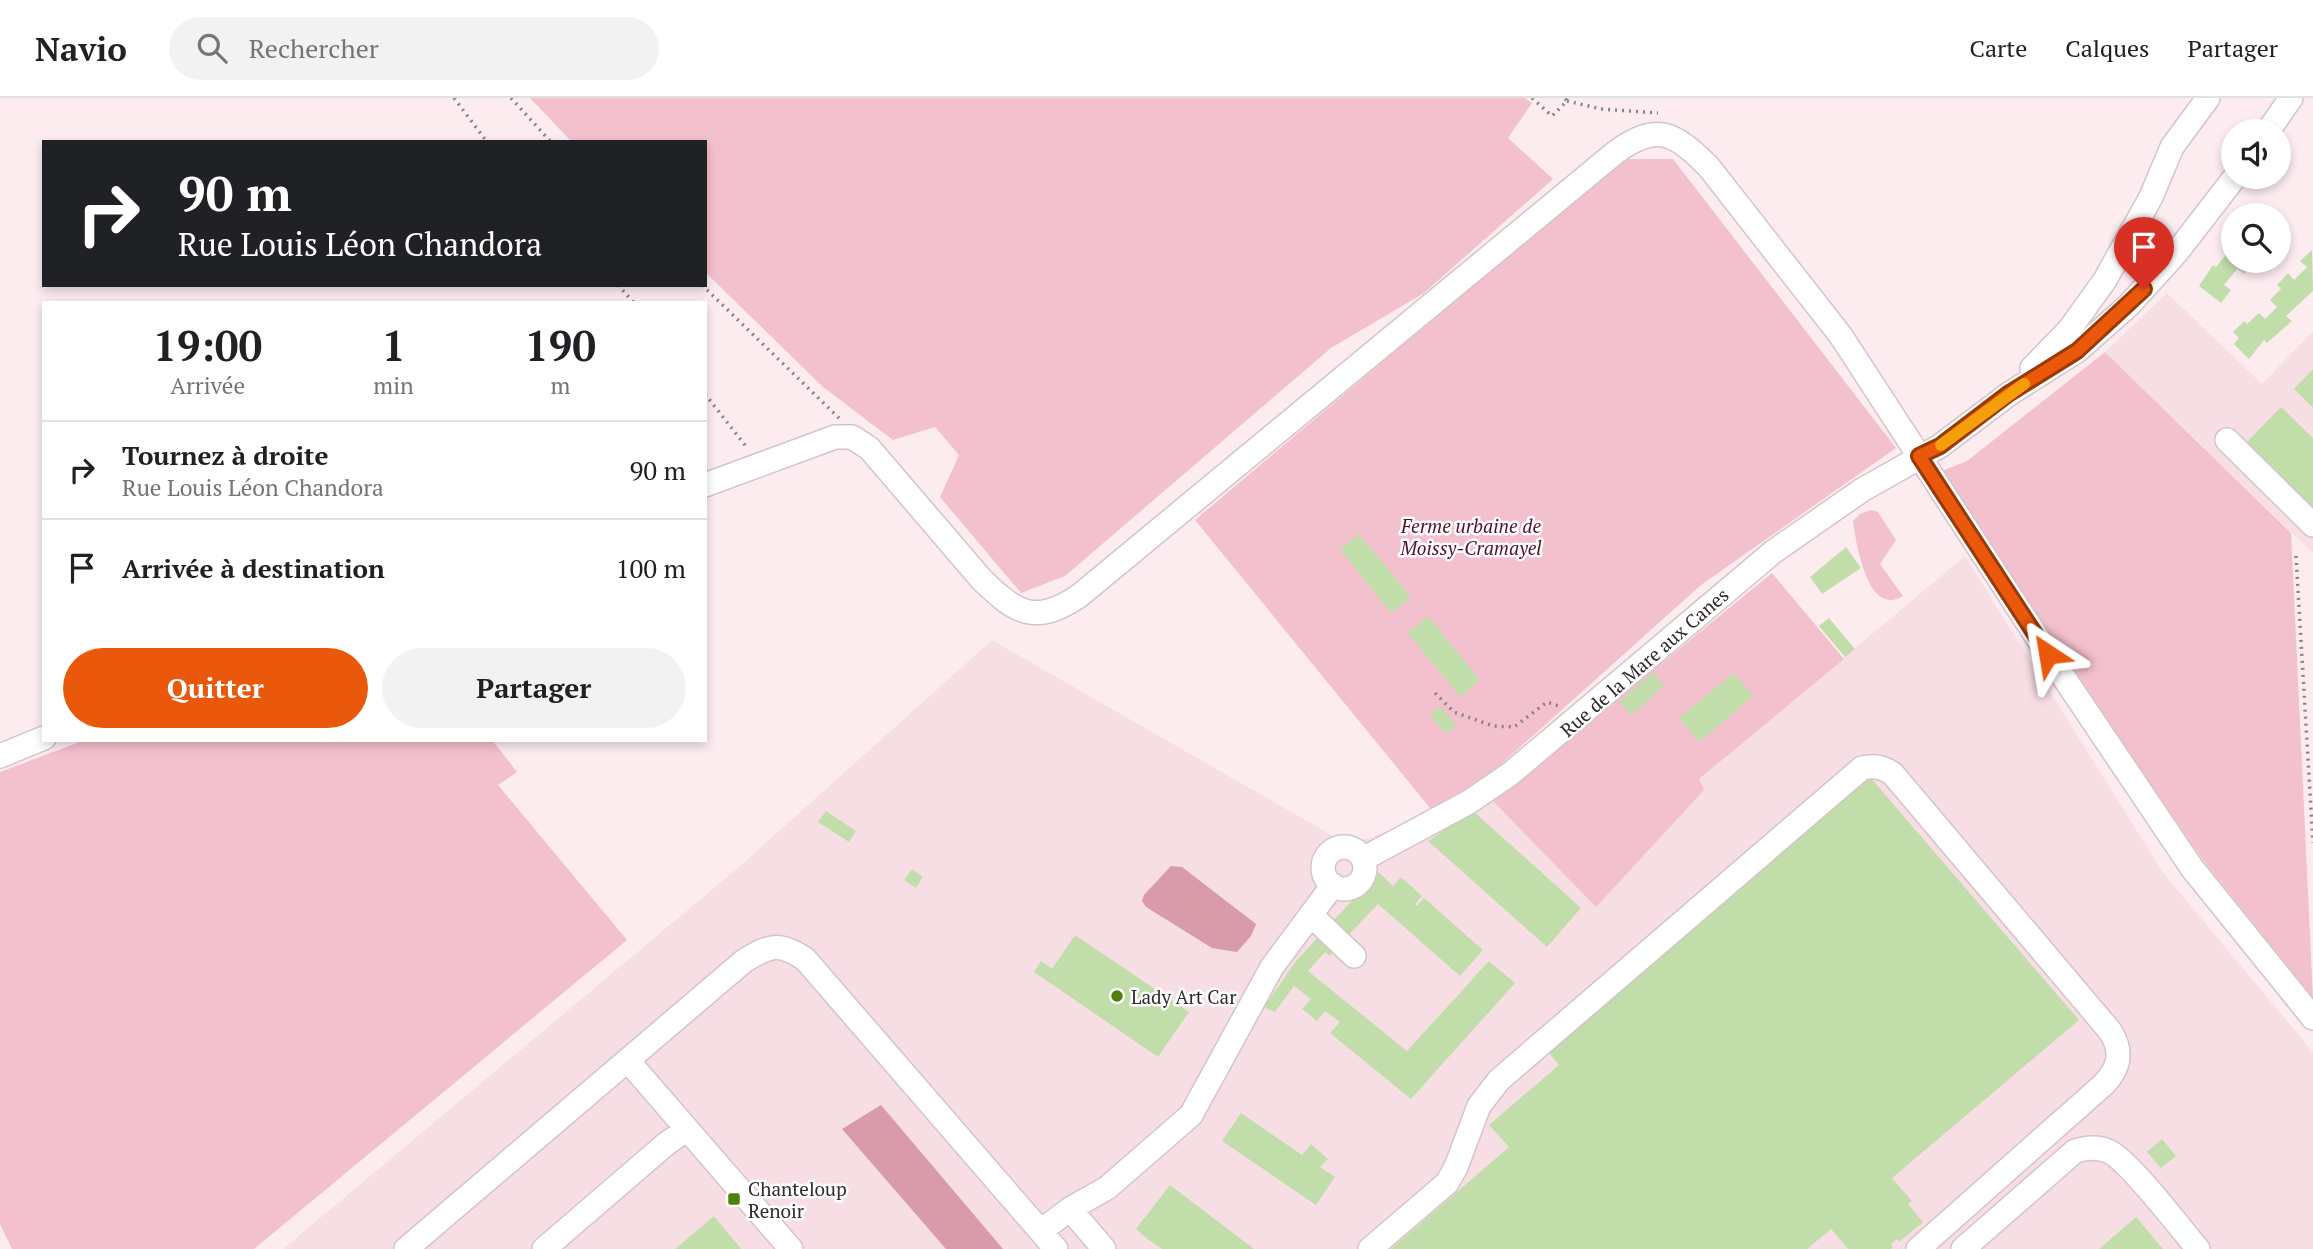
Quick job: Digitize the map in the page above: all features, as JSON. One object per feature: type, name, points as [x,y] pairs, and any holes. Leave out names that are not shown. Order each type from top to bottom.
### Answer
[{"type":"street","points":[[2008,394],[2069,330],[2105,281],[2151,197],[2172,147],[2208,98]]},
{"type":"street","points":[[2276,119],[2291,98]]},
{"type":"street","points":[[707,484],[835,437],[852,437],[869,448],[982,580],[1002,599],[1021,611],[1040,614],[1059,609],[1079,596],[1616,152],[1636,137],[1653,133],[1672,138],[1691,150],[1708,166],[1841,337],[2192,868],[2313,1018]]},
{"type":"street","points":[[2008,394],[2077,351],[2129,305],[2177,252],[2226,189]]},
{"type":"street","name":"Rue de la Mare aux Canes","points":[[1363,859],[1479,795],[1510,774],[1773,552],[1862,490],[1940,446],[2008,394]]},
{"type":"street","points":[[2227,440],[2313,525]]},
{"type":"street","points":[[0,756],[42,739]]},
{"type":"street","points":[[1370,1249],[1447,1182],[1456,1167],[1479,1106],[1499,1080],[1862,768],[1870,766],[1892,773],[2110,1031],[2118,1044],[2117,1064],[2113,1075],[1918,1249]]},
{"type":"street","points":[[1350,848],[1363,859],[1365,871],[1360,881],[1350,888],[1333,885],[1324,874],[1323,868],[1333,850],[1350,848]]},
{"type":"street","points":[[1041,1230],[1070,1209],[1107,1188],[1191,1115],[1272,967],[1333,885]]},
{"type":"street","points":[[1312,916],[1354,956]]},
{"type":"street","points":[[407,1249],[744,961],[776,946],[790,949],[805,959],[1056,1249]]},
{"type":"street","points":[[629,1062],[791,1249]]},
{"type":"street","points":[[544,1249],[687,1129]]},
{"type":"street","points":[[1963,1249],[2075,1151],[2090,1147],[2108,1151],[2125,1163],[2198,1249]]},
{"type":"street","points":[[1070,1209],[1104,1249]]},
{"type":"path","points":[[454,98],[486,140]]},
{"type":"path","points":[[510,98],[549,140]]},
{"type":"path","points":[[1532,98],[1552,116],[1567,100],[1565,98]]},
{"type":"path","points":[[620,287],[632,301]]},
{"type":"path","points":[[704,287],[842,421]]},
{"type":"path","points":[[707,397],[760,464]]},
{"type":"path","points":[[2296,556],[2313,843]]},
{"type":"path","points":[[1435,693],[1454,712],[1493,726],[1514,727],[1547,702],[1560,706],[1576,721]]},
{"type":"shaded area","points":[[2167,293],[2262,384],[2313,331],[2313,553],[2105,352]]},
{"type":"shaded area","points":[[1965,556],[2164,874],[2313,1052],[2313,1249],[283,1249],[739,867],[992,640],[1347,844],[1493,801],[1596,906],[1699,779]]},
{"type":"shaded area","points":[[1171,866],[1182,867],[1256,924],[1251,936],[1237,952],[1212,948],[1146,907],[1142,901],[1144,895]]},
{"type":"shaded area","points":[[881,1105],[1003,1249],[946,1249],[842,1129]]},
{"type":"green space","points":[[530,98],[1525,98],[1532,103],[1508,138],[1553,179],[1424,293],[1331,348],[1065,576],[1021,593],[940,497],[959,455],[935,427],[893,440],[823,387],[707,274],[707,140],[570,140]]},
{"type":"green space","name":"Ferme urbaine de Moissy-Cramayel","points":[[1623,159],[1673,159],[1896,448],[1701,585],[1460,801],[1430,808],[1195,520]]},
{"type":"green space","points":[[2105,352],[2291,533],[2313,998],[2202,859],[2113,730],[1942,471],[1967,461]]},
{"type":"green space","points":[[1871,510],[1878,512],[1896,540],[1880,564],[1903,596],[1891,600],[1881,597],[1873,588],[1857,546],[1853,521],[1860,514]]},
{"type":"green space","points":[[1772,573],[1844,659],[1699,779],[1704,790],[1596,907],[1493,801]]},
{"type":"green space","points":[[80,742],[494,742],[517,772],[498,785],[627,940],[254,1249],[12,1249],[0,1224],[0,772]]},
{"type":"building","points":[[2312,250],[2313,291],[2286,316],[2292,321],[2267,343],[2264,340],[2249,359],[2234,344],[2239,338],[2233,332],[2244,321],[2247,324],[2259,313],[2265,319],[2277,307],[2270,300],[2281,289],[2277,285],[2288,273],[2294,280],[2307,267],[2300,261]]},
{"type":"building","points":[[2221,261],[2221,273],[2234,273],[2224,285],[2231,290],[2221,303],[2199,286],[2213,265],[2216,267]]},
{"type":"building","points":[[2313,369],[2313,408],[2294,389]]},
{"type":"building","points":[[2281,407],[2313,438],[2313,513],[2243,446]]},
{"type":"building","points":[[1359,534],[1411,597],[1391,613],[1340,549]]},
{"type":"building","points":[[1846,547],[1861,568],[1822,594],[1810,577]]},
{"type":"building","points":[[1428,616],[1480,680],[1460,697],[1408,633]]},
{"type":"building","points":[[1829,618],[1855,649],[1845,657],[1819,626]]},
{"type":"building","points":[[1653,672],[1664,686],[1631,715],[1619,702]]},
{"type":"building","points":[[1734,673],[1753,696],[1699,742],[1679,718]]},
{"type":"building","points":[[1440,706],[1456,725],[1446,734],[1430,715]]},
{"type":"building","points":[[1869,776],[2079,1020],[1892,1178],[1912,1201],[1908,1204],[1923,1222],[1899,1242],[1897,1239],[1891,1244],[1891,1249],[1848,1249],[1831,1229],[1807,1249],[1391,1249],[1509,1147],[1489,1125],[1559,1065],[1545,1048]]},
{"type":"building","points":[[826,811],[856,831],[849,842],[818,822]]},
{"type":"building","points":[[1473,811],[1581,908],[1547,947],[1428,841]]},
{"type":"building","points":[[912,869],[923,877],[916,888],[904,880]]},
{"type":"building","points":[[1379,872],[1393,886],[1401,877],[1422,896],[1415,904],[1417,906],[1424,898],[1483,950],[1460,976],[1378,904],[1345,939],[1329,925]]},
{"type":"building","points":[[1075,935],[1189,1012],[1158,1057],[1034,972],[1041,961],[1052,969]]},
{"type":"building","points":[[1320,935],[1335,949],[1330,956],[1325,952],[1308,971],[1407,1051],[1489,961],[1515,983],[1411,1099],[1330,1033],[1340,1022],[1325,1011],[1317,1021],[1302,1009],[1311,999],[1294,986],[1275,1012],[1264,1007],[1296,961]]},
{"type":"building","points":[[1241,1113],[1302,1155],[1311,1144],[1328,1159],[1320,1167],[1335,1177],[1316,1205],[1222,1141]]},
{"type":"building","points":[[2162,1139],[2176,1156],[2161,1168],[2147,1152]]},
{"type":"building","points":[[1170,1185],[1254,1249],[1162,1249],[1146,1238],[1136,1229]]},
{"type":"building","points":[[714,1216],[741,1249],[675,1249]]},
{"type":"building","points":[[2136,1217],[2163,1249],[2099,1249]]},
{"type":"slow traffic","points":[[1941,445],[2024,384]]},
{"type":"place","name":"Lady Art Car","points":[[1117,996]]},
{"type":"place","name":"Chanteloup Renoir","points":[[734,1199]]},
{"type":"route","points":[[2048,654],[1919,456],[1940,446],[2008,394],[2077,351],[2144,289]]}]
